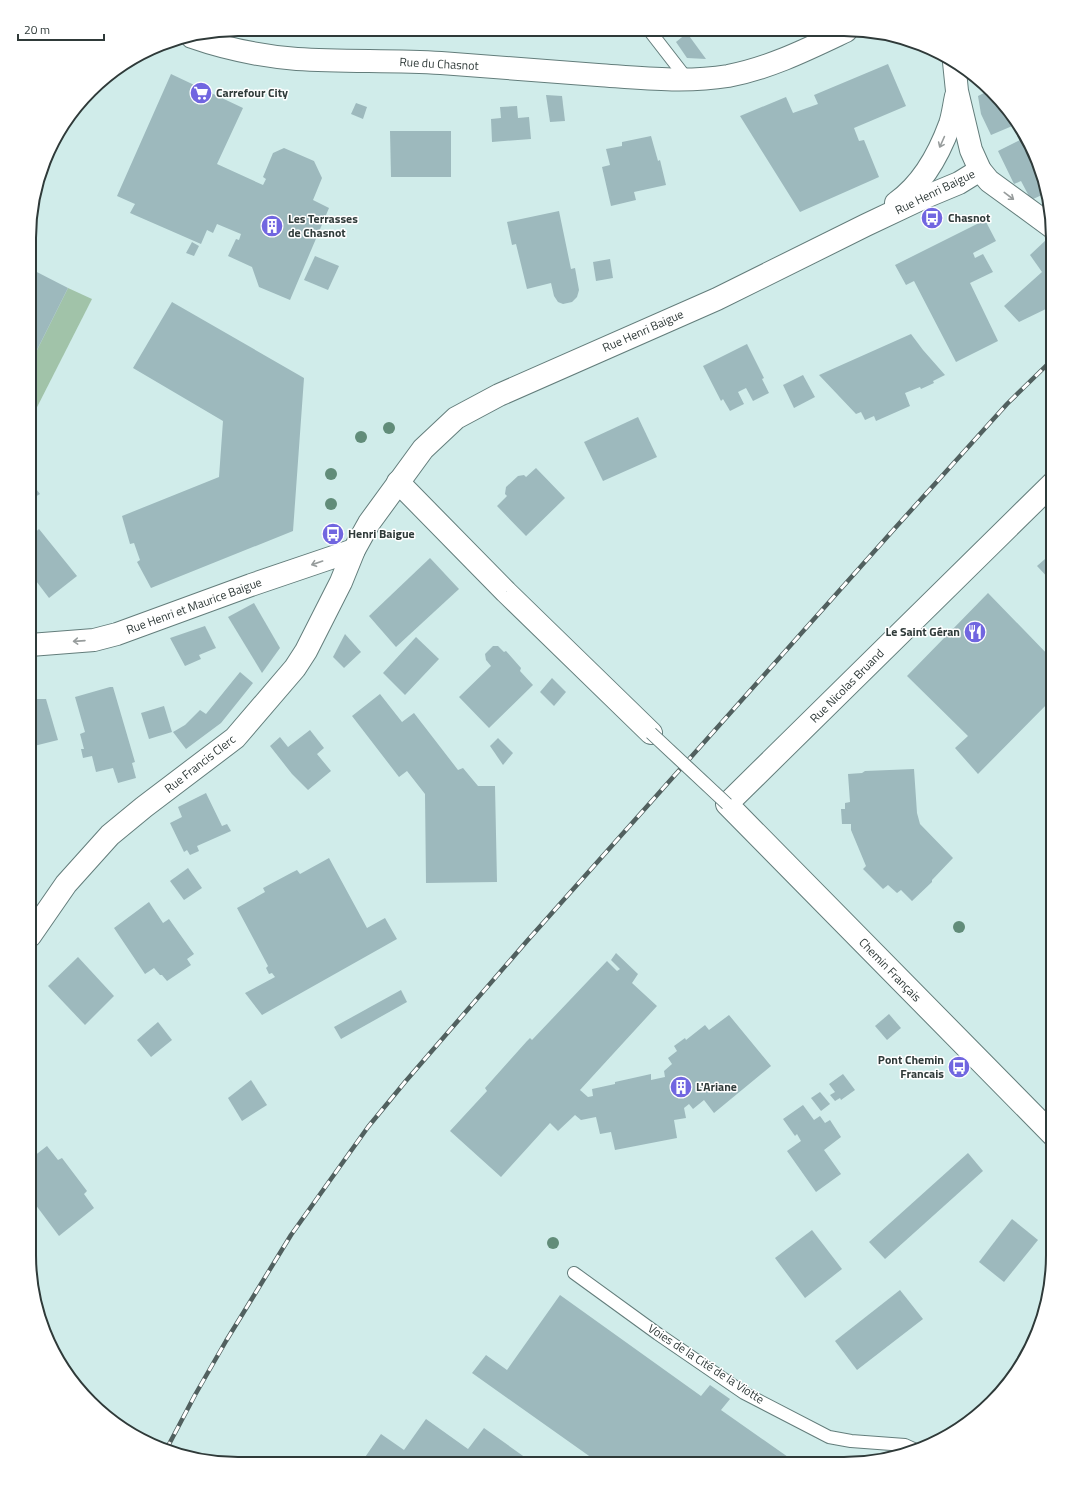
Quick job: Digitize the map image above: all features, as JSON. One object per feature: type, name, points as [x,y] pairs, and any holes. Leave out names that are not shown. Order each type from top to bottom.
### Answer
[{"type":"street","name":"Rue du Chasnot","points":[[200,40],[216,45],[250,52],[296,59],[431,63],[643,79],[687,79],[727,76],[755,70],[798,54],[836,36]]},
{"type":"street","points":[[955,69],[957,91],[971,150],[980,170],[989,181],[1046,223]]},
{"type":"street","points":[[866,225],[905,197],[919,183],[933,161],[950,123],[957,91]]},
{"type":"street","name":"Rue Henri Baigue","points":[[354,550],[369,523],[423,449],[456,418],[506,392],[717,299],[866,225],[959,183],[980,170]]},
{"type":"street","points":[[398,482],[506,592],[651,733]]},
{"type":"street","name":"Rue Nicolas Bruand","points":[[727,804],[1046,490]]},
{"type":"street","name":"Rue Henri et Maurice Baigue","points":[[36,645],[94,640],[117,634],[251,585],[354,550]]},
{"type":"street","name":"Rue Francis Clerc","points":[[36,927],[66,884],[110,835],[144,807],[235,738],[295,668],[306,651],[338,589],[354,550]]},
{"type":"street","name":"Chemin Français","points":[[727,804],[1046,1128]]},
{"type":"lane","points":[[654,36],[687,79]]},
{"type":"lane","points":[[651,733],[727,804]]},
{"type":"lane","name":"Voies de la Cité de la Viotte","points":[[574,1273],[658,1334],[744,1392],[829,1437],[851,1441],[908,1446]]},
{"type":"green space","points":[[68,288],[92,299],[36,409],[36,352]]},
{"type":"building","points":[[683,36],[689,36],[706,59],[687,58],[676,42]]},
{"type":"building","points":[[888,64],[906,106],[854,128],[859,141],[864,140],[879,177],[800,212],[740,116],[786,97],[793,113],[818,104],[814,95]]},
{"type":"building","name":"Les Terrasses de Chasnot","points":[[171,74],[243,108],[217,164],[263,185],[266,179],[263,177],[273,153],[284,148],[314,161],[322,178],[313,200],[329,208],[290,300],[259,287],[252,267],[228,256],[236,239],[239,240],[241,234],[217,224],[213,233],[207,230],[201,244],[130,213],[135,204],[117,196]]},
{"type":"building","points":[[984,93],[1012,126],[991,135],[981,114],[978,96]]},
{"type":"building","points":[[546,95],[562,96],[565,121],[550,122]]},
{"type":"building","points":[[356,103],[367,107],[363,119],[351,114]]},
{"type":"building","points":[[517,106],[518,118],[529,117],[531,139],[492,142],[491,119],[501,118],[500,107]]},
{"type":"building","points":[[390,131],[451,131],[451,177],[391,177]]},
{"type":"building","points":[[651,136],[658,161],[660,160],[666,185],[634,192],[636,200],[611,206],[602,167],[610,165],[606,149],[622,146],[622,142]]},
{"type":"building","points":[[1020,140],[1031,161],[1041,195],[1031,200],[1021,181],[1014,184],[998,151]]},
{"type":"building","points":[[559,211],[571,269],[575,268],[579,290],[577,297],[572,302],[563,304],[558,302],[554,296],[551,283],[527,289],[516,244],[512,245],[507,222]]},
{"type":"building","points":[[985,220],[996,241],[973,253],[975,258],[983,254],[993,272],[970,283],[998,341],[956,362],[914,281],[906,285],[895,265]]},
{"type":"building","points":[[1046,240],[1046,309],[1019,322],[1004,306],[1042,272],[1030,255]]},
{"type":"building","points":[[192,242],[199,246],[194,256],[186,253]]},
{"type":"building","points":[[315,256],[339,266],[328,290],[304,280]]},
{"type":"building","points":[[610,259],[613,278],[596,281],[593,262]]},
{"type":"building","points":[[36,272],[68,288],[36,352]]},
{"type":"building","points":[[172,302],[304,378],[293,531],[151,588],[137,562],[140,560],[134,543],[130,544],[122,516],[219,477],[223,421],[133,368]]},
{"type":"building","points":[[911,334],[945,375],[933,381],[934,383],[921,389],[920,387],[905,393],[910,406],[876,421],[874,416],[865,420],[861,412],[856,414],[819,375]]},
{"type":"building","points":[[747,344],[764,378],[762,379],[769,393],[753,401],[746,388],[738,392],[744,404],[730,411],[723,399],[721,401],[703,366]]},
{"type":"building","points":[[803,375],[815,397],[794,408],[783,385]]},
{"type":"building","points":[[638,417],[657,457],[603,481],[584,442]]},
{"type":"building","points":[[536,468],[565,498],[526,536],[497,506],[507,496],[505,494],[506,487],[518,476],[524,475],[526,477]]},
{"type":"building","points":[[36,489],[40,494],[36,496]]},
{"type":"building","points":[[39,529],[77,576],[49,598],[36,581],[36,532]]},
{"type":"building","points":[[430,558],[459,589],[396,647],[369,616]]},
{"type":"building","points":[[1046,558],[1046,576],[1037,566]]},
{"type":"building","points":[[988,593],[1046,653],[1046,705],[978,774],[955,748],[968,736],[907,676]]},
{"type":"building","points":[[254,603],[280,648],[262,673],[228,617]]},
{"type":"building","points":[[205,626],[216,648],[199,655],[201,659],[185,666],[170,638]]},
{"type":"building","points":[[345,634],[361,652],[344,668],[333,657]]},
{"type":"building","points":[[416,637],[439,659],[405,695],[383,673]]},
{"type":"building","points":[[493,646],[498,646],[504,652],[506,651],[521,668],[520,671],[533,685],[489,728],[459,697],[491,666],[486,660],[485,654]]},
{"type":"building","points":[[240,672],[253,683],[221,723],[186,749],[173,732],[185,725],[200,710],[206,714]]},
{"type":"building","points":[[552,678],[566,692],[554,706],[540,692]]},
{"type":"building","points":[[113,687],[135,762],[132,763],[136,778],[118,783],[113,768],[96,772],[92,756],[83,758],[81,749],[84,749],[80,734],[85,732],[75,697]]},
{"type":"building","points":[[380,694],[402,722],[414,713],[458,770],[463,768],[478,786],[495,786],[497,882],[426,883],[425,794],[407,771],[399,777],[352,716]]},
{"type":"building","points":[[36,699],[46,699],[58,740],[36,746]]},
{"type":"building","points":[[164,706],[172,732],[149,739],[141,713]]},
{"type":"building","points":[[310,730],[324,748],[317,754],[331,771],[308,790],[292,774],[270,746],[280,737],[288,747]]},
{"type":"building","points":[[498,738],[513,753],[503,765],[490,746]]},
{"type":"building","points":[[914,769],[917,813],[920,824],[953,858],[932,880],[932,882],[912,901],[901,890],[897,893],[888,885],[883,889],[863,869],[866,866],[851,830],[851,824],[842,824],[841,809],[845,809],[845,803],[850,802],[848,774],[862,773],[865,771]]},
{"type":"building","points":[[206,793],[222,826],[227,824],[231,831],[197,846],[199,851],[190,855],[187,850],[184,852],[170,823],[182,817],[178,807]]},
{"type":"building","points":[[329,858],[367,928],[385,918],[397,939],[262,1015],[245,993],[275,977],[272,973],[269,974],[266,968],[268,966],[237,908],[265,892],[263,888],[297,870],[300,874]]},
{"type":"building","points":[[188,868],[202,888],[184,900],[170,881]]},
{"type":"building","points":[[149,902],[163,923],[169,919],[194,954],[187,959],[191,965],[167,981],[154,968],[145,974],[114,928]]},
{"type":"building","points":[[616,953],[638,974],[632,983],[657,1006],[580,1090],[588,1097],[593,1096],[592,1089],[615,1084],[615,1082],[651,1074],[651,1080],[665,1077],[664,1071],[672,1064],[668,1058],[677,1051],[674,1046],[685,1038],[686,1040],[705,1025],[709,1030],[729,1015],[771,1066],[714,1113],[704,1100],[693,1109],[689,1104],[684,1108],[686,1118],[674,1120],[677,1138],[615,1150],[611,1132],[600,1134],[596,1117],[581,1120],[575,1115],[558,1131],[550,1123],[501,1177],[450,1131],[487,1091],[485,1088],[527,1041],[530,1038],[532,1040],[607,961],[617,971],[620,969],[611,960]]},
{"type":"building","points":[[78,957],[114,996],[85,1025],[48,986]]},
{"type":"building","points":[[401,990],[407,1002],[341,1039],[334,1027]]},
{"type":"building","points":[[889,1014],[901,1028],[887,1040],[875,1026]]},
{"type":"building","points":[[158,1022],[172,1040],[151,1057],[137,1040]]},
{"type":"building","points":[[843,1074],[855,1090],[841,1100],[840,1098],[835,1101],[830,1095],[835,1092],[829,1084]]},
{"type":"building","points":[[251,1080],[267,1105],[242,1121],[228,1098]]},
{"type":"building","points":[[820,1092],[830,1104],[821,1111],[811,1098]]},
{"type":"building","points":[[803,1105],[814,1120],[820,1116],[825,1123],[830,1120],[841,1137],[824,1150],[841,1174],[816,1192],[787,1151],[801,1141],[797,1134],[795,1136],[783,1119]]},
{"type":"building","points":[[47,1146],[58,1160],[62,1158],[87,1191],[84,1194],[94,1208],[59,1236],[36,1205],[36,1155]]},
{"type":"building","points":[[968,1153],[983,1171],[885,1259],[869,1242]]},
{"type":"building","points":[[1012,1219],[1038,1240],[1004,1282],[979,1262]]},
{"type":"building","points":[[812,1230],[842,1269],[805,1298],[775,1258]]},
{"type":"building","points":[[900,1290],[923,1319],[857,1370],[835,1341]]},
{"type":"building","points":[[560,1295],[701,1396],[710,1385],[730,1399],[721,1410],[788,1457],[591,1457],[472,1373],[486,1355],[507,1370]]},
{"type":"building","points":[[426,1419],[468,1449],[484,1428],[525,1457],[365,1457],[381,1434],[404,1450]]},
{"type":"railway","points":[[169,1445],[226,1341],[291,1235],[368,1127],[527,941],[896,527],[1007,404],[1046,366]]},
{"type":"place","name":"Carrefour City","points":[[201,93]]},
{"type":"place","name":"Chasnot","points":[[932,218]]},
{"type":"place","name":"Les Terrasses de Chasnot","points":[[272,226]]},
{"type":"place","name":"Henri Baigue","points":[[333,534]]},
{"type":"place","name":"Le Saint Géran","points":[[975,632]]},
{"type":"place","name":"Pont Chemin Francais","points":[[959,1067]]},
{"type":"place","name":"L'Ariane","points":[[681,1087]]}]
